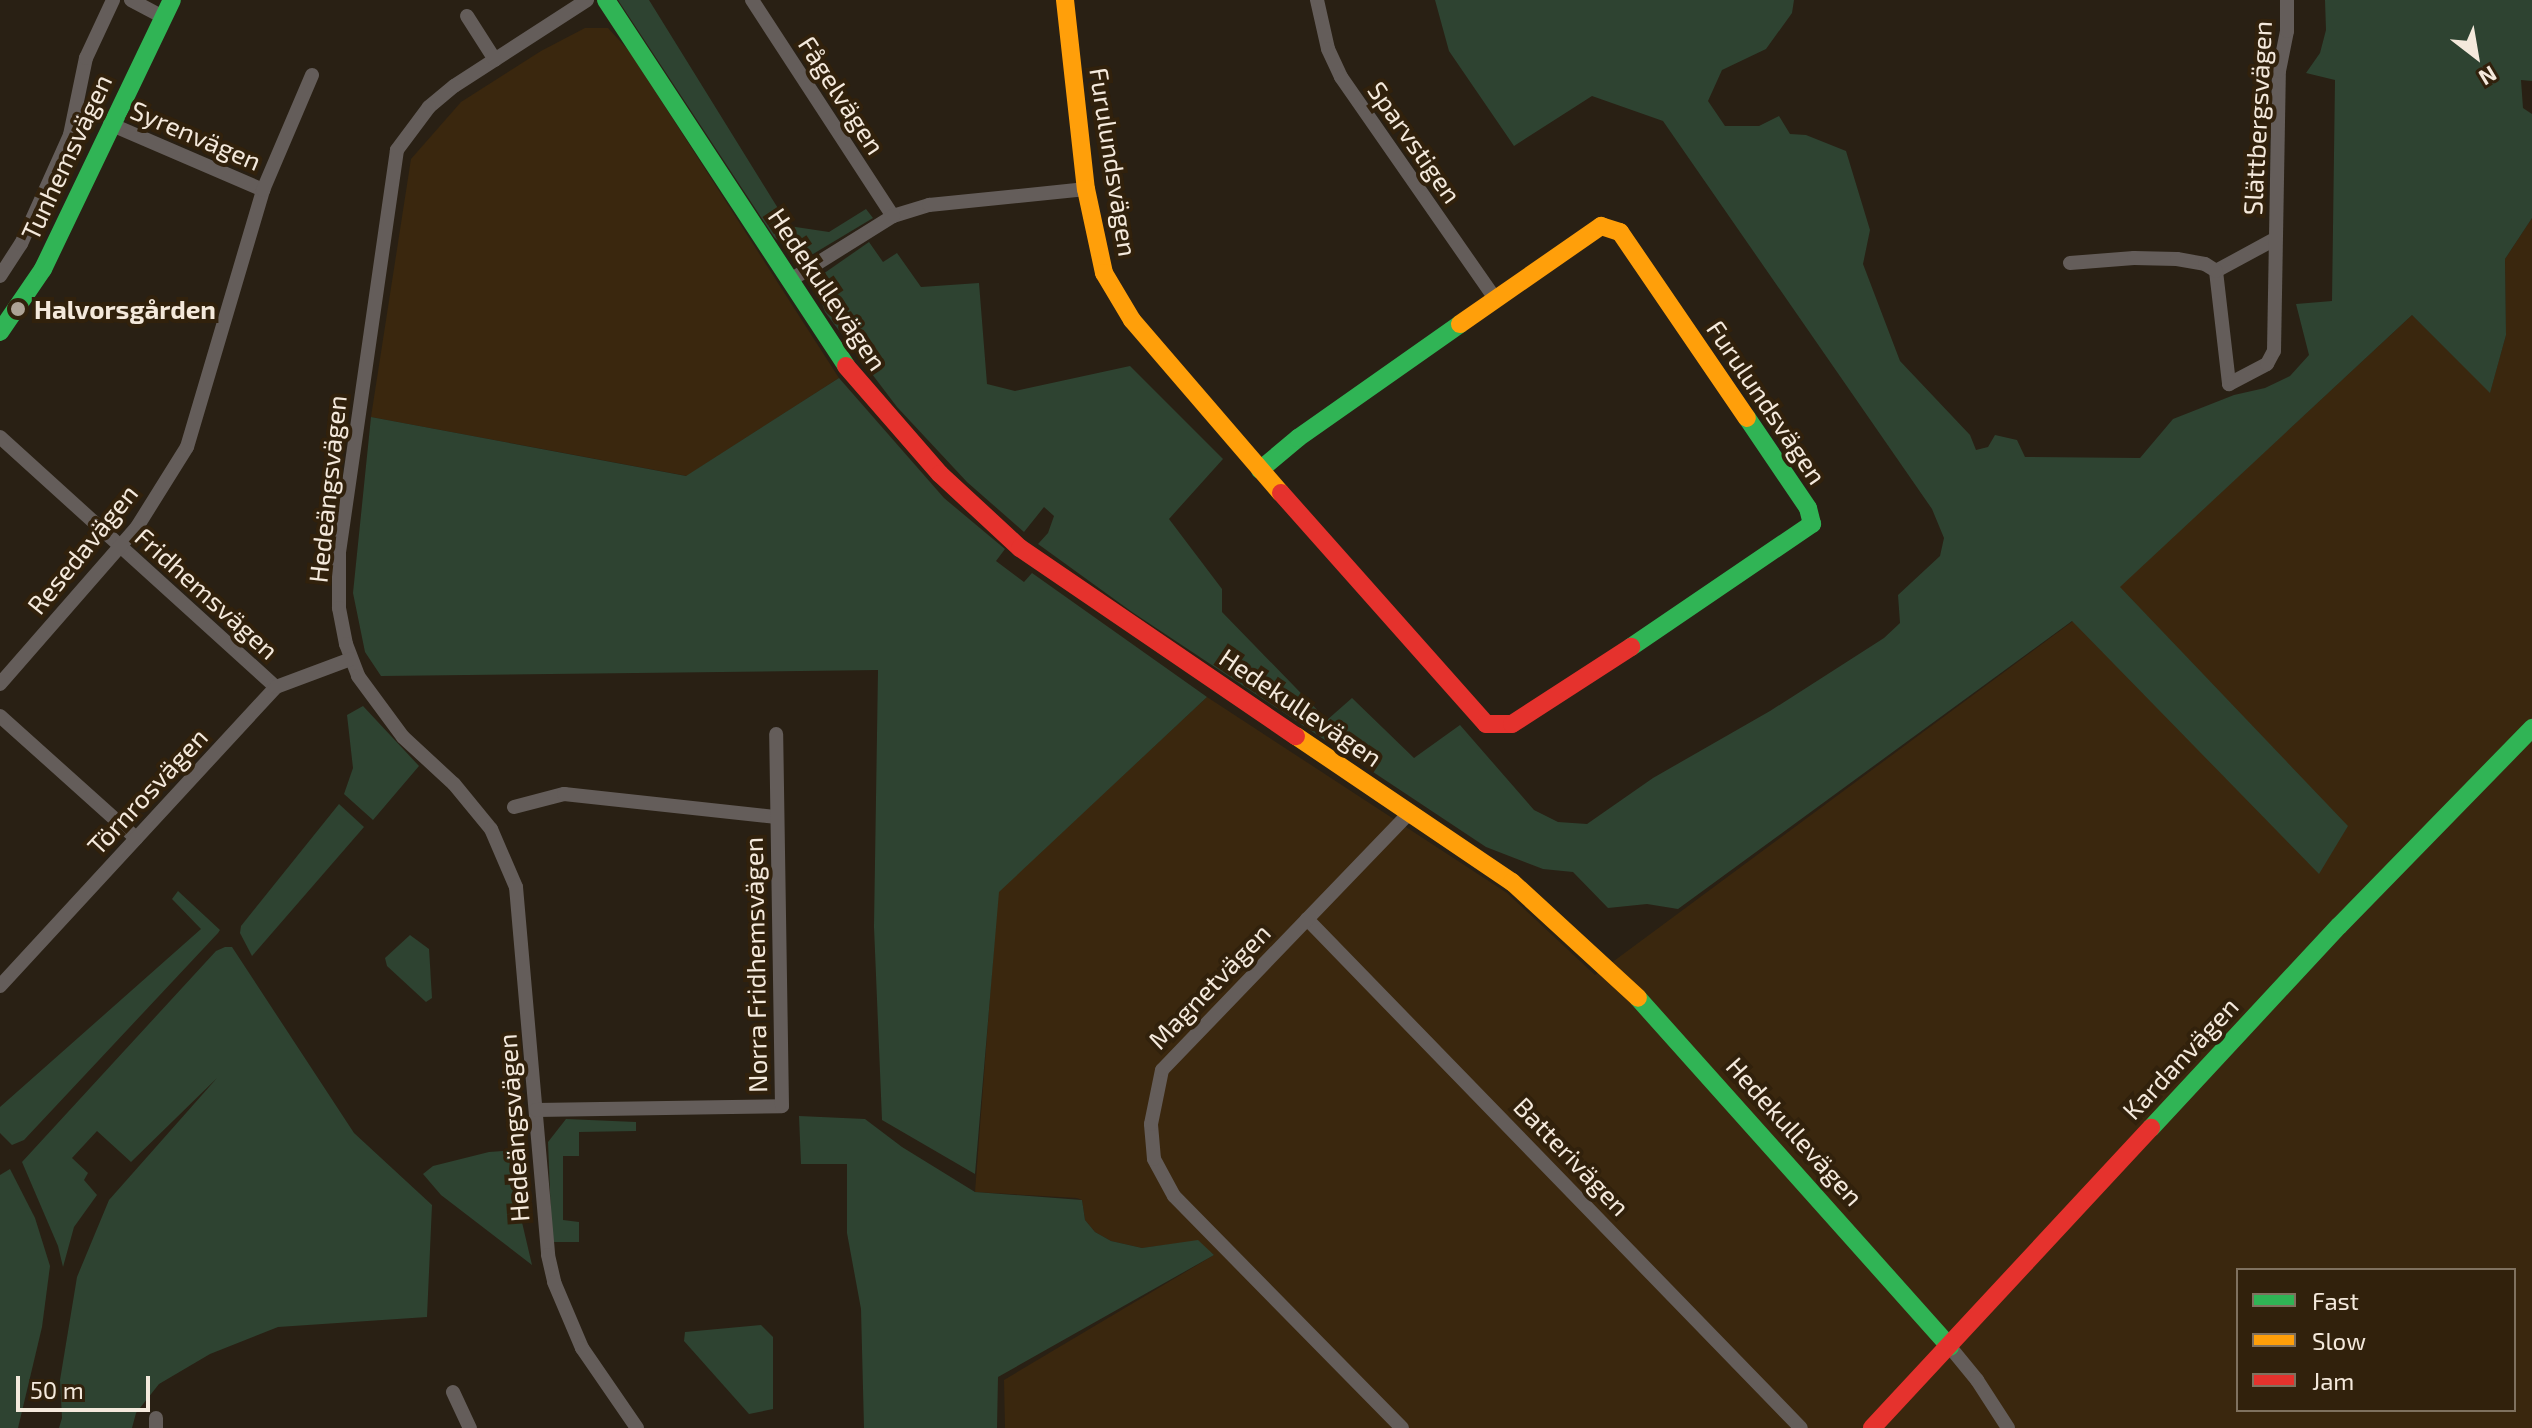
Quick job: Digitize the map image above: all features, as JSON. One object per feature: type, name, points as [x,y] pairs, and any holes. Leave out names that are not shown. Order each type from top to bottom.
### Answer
[{"type":"street","points":[[0,276],[21,244],[70,135],[86,58],[113,0]]},
{"type":"street","points":[[131,0],[163,17]]},
{"type":"street","name":"Tunhemsvägen","points":[[0,332],[43,269],[172,0]]},
{"type":"street","name":"Hedeängsvägen","points":[[587,0],[429,107],[397,150],[339,551],[339,608],[351,659],[403,737],[464,795],[491,829],[516,887],[543,1222],[554,1282],[582,1348],[637,1428]]},
{"type":"street","name":"Hedekullevägen","points":[[606,0],[849,371],[940,474],[1020,548],[1512,882],[1635,995],[1777,1149],[1950,1347],[1977,1380],[2008,1428]]},
{"type":"street","name":"Fågelvägen","points":[[752,0],[893,216]]},
{"type":"street","name":"Furulundsvägen","points":[[1065,0],[1086,189],[1104,273],[1132,320],[1260,470],[1486,724],[1499,727],[1512,724],[1809,528],[1812,517],[1620,232],[1601,226],[1298,438],[1260,470]]},
{"type":"street","name":"Sparvstigen","points":[[1317,0],[1328,49],[1341,77],[1496,300]]},
{"type":"street","name":"Slättbergsvägen","points":[[2275,239],[2216,271],[2229,384],[2267,364],[2274,351],[2279,71],[2287,0]]},
{"type":"street","points":[[467,16],[495,60]]},
{"type":"street","name":"Resedavägen","points":[[0,684],[121,547],[187,447],[263,190],[312,75]]},
{"type":"street","name":"Syrenvägen","points":[[110,124],[263,190]]},
{"type":"street","points":[[789,281],[893,216],[929,205],[1086,189]]},
{"type":"street","points":[[2070,263],[2134,258],[2177,259],[2205,264],[2216,271]]},
{"type":"street","name":"Fridhemsvägen","points":[[0,437],[276,687]]},
{"type":"street","name":"Törnrosvägen","points":[[0,986],[276,687],[351,659]]},
{"type":"street","points":[[0,716],[136,838]]},
{"type":"street","name":"Kardanvägen","points":[[1872,1428],[2217,1056],[2532,728]]},
{"type":"street","name":"Norra Fridhemsvägen","points":[[536,1110],[782,1106],[776,734]]},
{"type":"street","name":"Norra Fridhemsvägen","points":[[514,807],[564,794],[775,817]]},
{"type":"street","name":"Magnetvägen","points":[[1402,1428],[1174,1196],[1154,1159],[1151,1124],[1162,1070],[1409,813]]},
{"type":"street","name":"Batterivägen","points":[[1307,919],[1801,1428]]},
{"type":"street","points":[[453,1392],[470,1428]]},
{"type":"shaded area","points":[[585,28],[608,28],[630,52],[839,378],[687,476],[371,417],[411,159],[461,102],[541,51]]},
{"type":"shaded area","points":[[2532,218],[2532,1428],[1005,1428],[1004,1380],[1214,1255],[1197,1241],[1142,1248],[1111,1241],[1095,1232],[1085,1220],[1082,1200],[1077,1198],[975,1192],[998,892],[1207,697],[1507,893],[1595,975],[2119,587],[2412,315],[2490,392],[2506,335],[2505,259]]},
{"type":"green space","points":[[618,0],[649,0],[789,226],[829,232],[866,209],[873,218],[813,254],[800,254],[786,248],[774,237]]},
{"type":"green space","points":[[1435,0],[1794,0],[1792,13],[1766,49],[1722,70],[1708,101],[1725,126],[1759,126],[1779,116],[1790,134],[1806,135],[1846,151],[1870,230],[1863,264],[1900,361],[1970,435],[1976,450],[1988,447],[1995,435],[2017,440],[2025,457],[2140,458],[2173,419],[2234,395],[2265,388],[2290,376],[2309,355],[2296,304],[2332,301],[2335,80],[2306,73],[2320,53],[2326,30],[2325,0],[2532,0],[2532,81],[2521,80],[2523,108],[2532,114],[2532,218],[2505,259],[2506,335],[2490,393],[2412,315],[2120,587],[2348,826],[2319,874],[2072,621],[1678,909],[1647,904],[1608,908],[1573,872],[1543,869],[1486,847],[1132,612],[1038,544],[1048,533],[1054,516],[1044,507],[1024,532],[967,482],[897,407],[825,312],[818,293],[823,274],[869,242],[883,262],[897,253],[921,287],[979,283],[987,384],[1015,391],[1130,366],[1223,459],[1169,519],[1222,589],[1222,612],[1327,720],[1352,698],[1414,758],[1460,725],[1534,810],[1558,822],[1587,824],[1653,778],[1770,711],[1884,638],[1900,623],[1898,595],[1940,556],[1944,538],[1932,509],[1663,121],[1592,96],[1514,146],[1449,51]]},
{"type":"green space","points":[[839,378],[944,498],[1005,549],[996,561],[1024,582],[1032,573],[1207,697],[999,892],[975,1174],[882,1120],[874,927],[878,670],[381,676],[365,652],[353,593],[371,417],[686,476]]},
{"type":"green space","points":[[363,706],[419,766],[373,820],[344,794],[353,768],[347,715]]},
{"type":"green space","points":[[339,804],[364,827],[252,956],[240,933],[241,926]]},
{"type":"green space","points":[[178,891],[220,930],[24,1140],[12,1145],[0,1133],[0,1107],[201,929],[172,899]]},
{"type":"green space","points":[[410,935],[429,949],[432,998],[426,1002],[387,966],[385,958]]},
{"type":"green space","points":[[232,947],[354,1133],[432,1205],[427,1317],[278,1327],[210,1354],[159,1384],[136,1413],[132,1428],[59,1428],[62,1418],[60,1380],[77,1277],[109,1200],[217,1078],[131,1162],[97,1131],[72,1158],[88,1173],[84,1180],[97,1195],[74,1227],[63,1267],[58,1246],[22,1162],[216,951]]},
{"type":"green space","points":[[799,1116],[865,1119],[902,1147],[975,1192],[1082,1200],[1085,1220],[1095,1232],[1111,1241],[1142,1248],[1198,1240],[1214,1255],[998,1377],[997,1428],[864,1428],[861,1309],[847,1233],[847,1164],[801,1164]]},
{"type":"green space","points":[[566,1119],[636,1122],[636,1131],[579,1132],[579,1156],[563,1156],[563,1220],[579,1222],[579,1242],[552,1242],[548,1142]]},
{"type":"green space","points":[[518,1150],[521,1218],[532,1265],[441,1195],[423,1174],[433,1166],[489,1152]]},
{"type":"green space","points":[[10,1169],[35,1218],[50,1266],[42,1327],[18,1428],[0,1428],[0,1175]]},
{"type":"green space","points":[[761,1325],[773,1337],[773,1409],[749,1414],[684,1341],[685,1332]]},
{"type":"traffic: fast","points":[[0,332],[43,269],[172,0]]},
{"type":"traffic: fast","points":[[606,0],[846,366]]},
{"type":"traffic: fast","points":[[1260,470],[1298,438],[1460,324]]},
{"type":"traffic: fast","points":[[1631,647],[1812,524],[1808,508],[1747,418]]},
{"type":"traffic: fast","points":[[2151,1128],[2339,926],[2532,728]]},
{"type":"traffic: fast","points":[[1638,998],[1950,1347]]},
{"type":"traffic: slow","points":[[1065,0],[1086,189],[1104,273],[1132,320],[1281,493]]},
{"type":"traffic: slow","points":[[1460,324],[1601,226],[1620,232],[1747,418]]},
{"type":"traffic: slow","points":[[1296,736],[1512,882],[1638,998]]},
{"type":"traffic: jam","points":[[846,366],[940,474],[1020,548],[1296,736]]},
{"type":"traffic: jam","points":[[1281,493],[1486,724],[1512,724],[1631,647]]},
{"type":"traffic: jam","points":[[1872,1428],[2151,1128]]},
{"type":"place","name":"Halvorsgården","points":[[18,309]]}]
